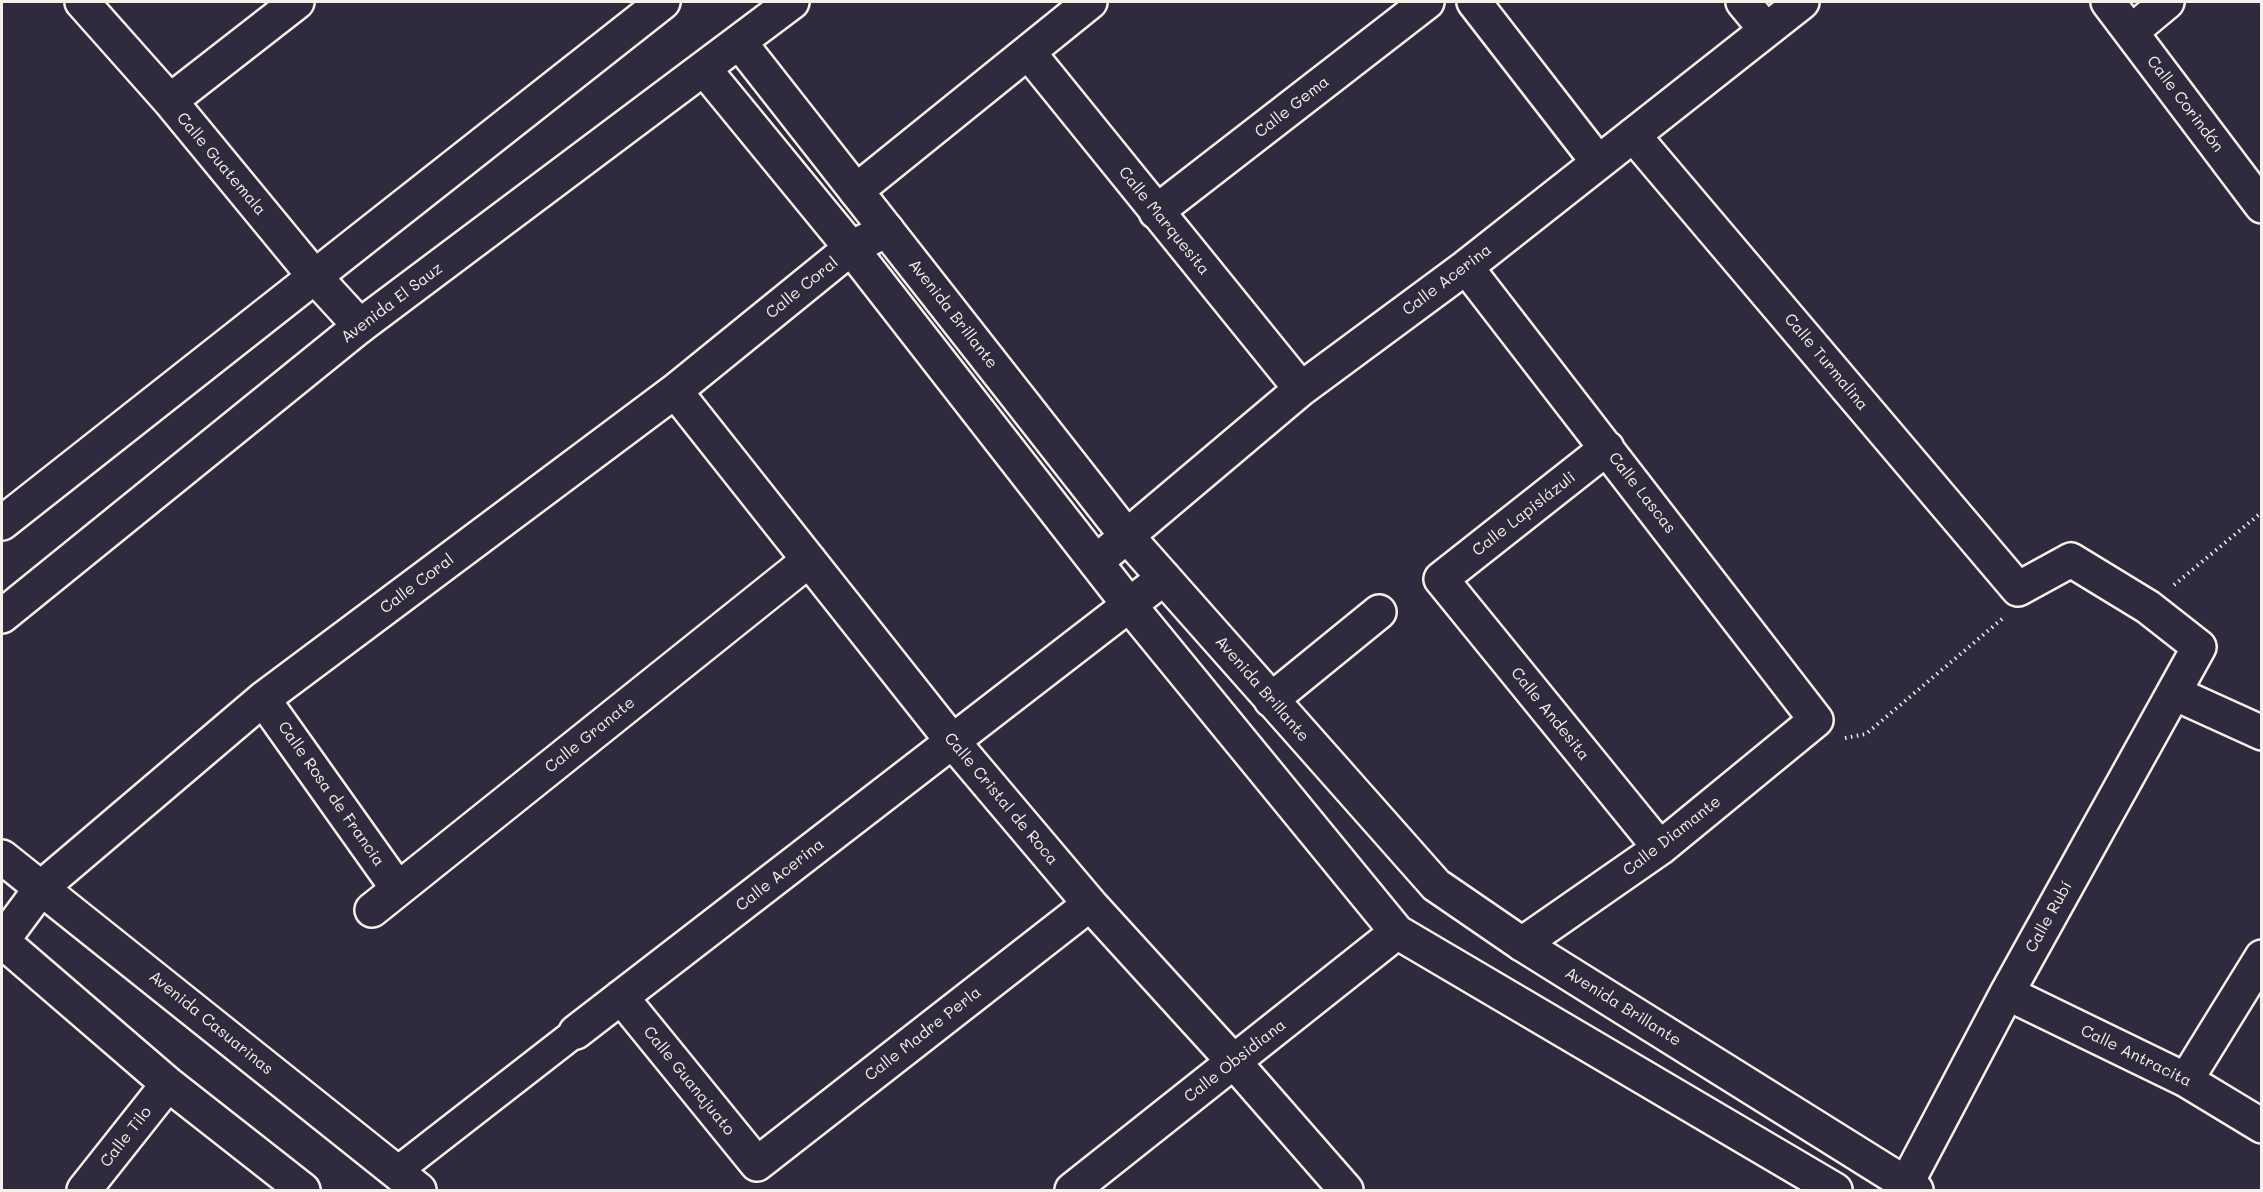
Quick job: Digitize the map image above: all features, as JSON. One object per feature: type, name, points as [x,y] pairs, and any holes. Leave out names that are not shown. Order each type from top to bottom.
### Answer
[{"type":"street","name":"Calle Guatemala","points":[[82,2],[170,102],[315,277],[360,326]]},
{"type":"street","points":[[170,102],[297,2]]},
{"type":"street","points":[[2,523],[663,2]]},
{"type":"street","name":"Avenida El Sauz","points":[[2,616],[360,326],[705,70],[792,2]]},
{"type":"street","points":[[856,191],[1090,2]]},
{"type":"street","name":"Calle Gema","points":[[1156,212],[1427,2]]},
{"type":"street","points":[[1474,2],[1598,162]]},
{"type":"street","points":[[1743,2],[1766,30]]},
{"type":"street","name":"Calle Acerina","points":[[1096,562],[1300,389],[1466,267],[1802,2]]},
{"type":"street","name":"Calle Corindón","points":[[2108,2],[2262,206]]},
{"type":"street","points":[[2131,32],[2168,2]]},
{"type":"street","name":"Avenida Brillante","points":[[740,43],[1126,535],[1436,885],[1521,944],[1908,1189]]},
{"type":"street","name":"Calle Marquesita","points":[[1028,52],[1300,389]]},
{"type":"street","points":[[705,70],[851,248],[1130,606],[1397,932],[1834,1191]]},
{"type":"street","name":"Calle Turmalina","points":[[1633,135],[2018,589]]},
{"type":"street","name":"Calle Coral","points":[[2,941],[42,887],[263,699],[675,391],[851,248],[887,230]]},
{"type":"street","name":"Calle Lascas","points":[[1466,267],[1816,720]]},
{"type":"street","name":"Calle Cristal de Roca","points":[[675,391],[953,742],[1090,904],[1234,1062],[1346,1191]]},
{"type":"street","name":"Calle Lapislázuli","points":[[1441,579],[1607,448]]},
{"type":"street","name":"Calle Granate","points":[[372,910],[809,560]]},
{"type":"street","points":[[2018,589],[2071,560],[2148,607]]},
{"type":"street","name":"Calle Acerina","points":[[407,1181],[576,1032],[1164,578]]},
{"type":"street","name":"Calle Andesita","points":[[1441,579],[1660,848]]},
{"type":"street","name":"Calle Rubí","points":[[1908,1189],[2007,993],[2199,647],[2148,607]]},
{"type":"street","points":[[1271,700],[1379,612]]},
{"type":"street","points":[[2174,693],[2262,733]]},
{"type":"street","name":"Calle Rosa de Francia","points":[[263,699],[398,889]]},
{"type":"street","name":"Calle Diamante","points":[[1521,944],[1660,848],[1816,720]]},
{"type":"street","name":"Avenida Casuarinas","points":[[2,857],[407,1181]]},
{"type":"street","name":"Calle Madre Perla","points":[[757,1164],[1090,904]]},
{"type":"street","name":"Calle Obsidiana","points":[[1072,1191],[1397,932]]},
{"type":"street","points":[[2,941],[168,1084],[303,1191]]},
{"type":"street","points":[[2186,1080],[2262,957]]},
{"type":"street","name":"Calle Antracita","points":[[2007,993],[2186,1080],[2262,1126]]},
{"type":"street","name":"Calle Guanajuato","points":[[621,997],[757,1164]]},
{"type":"street","name":"Calle Tilo","points":[[84,1191],[168,1084]]},
{"type":"path","points":[[2148,607],[2262,512]]},
{"type":"path","points":[[1816,720],[1845,738],[1866,734],[1999,624],[2018,589]]}]
